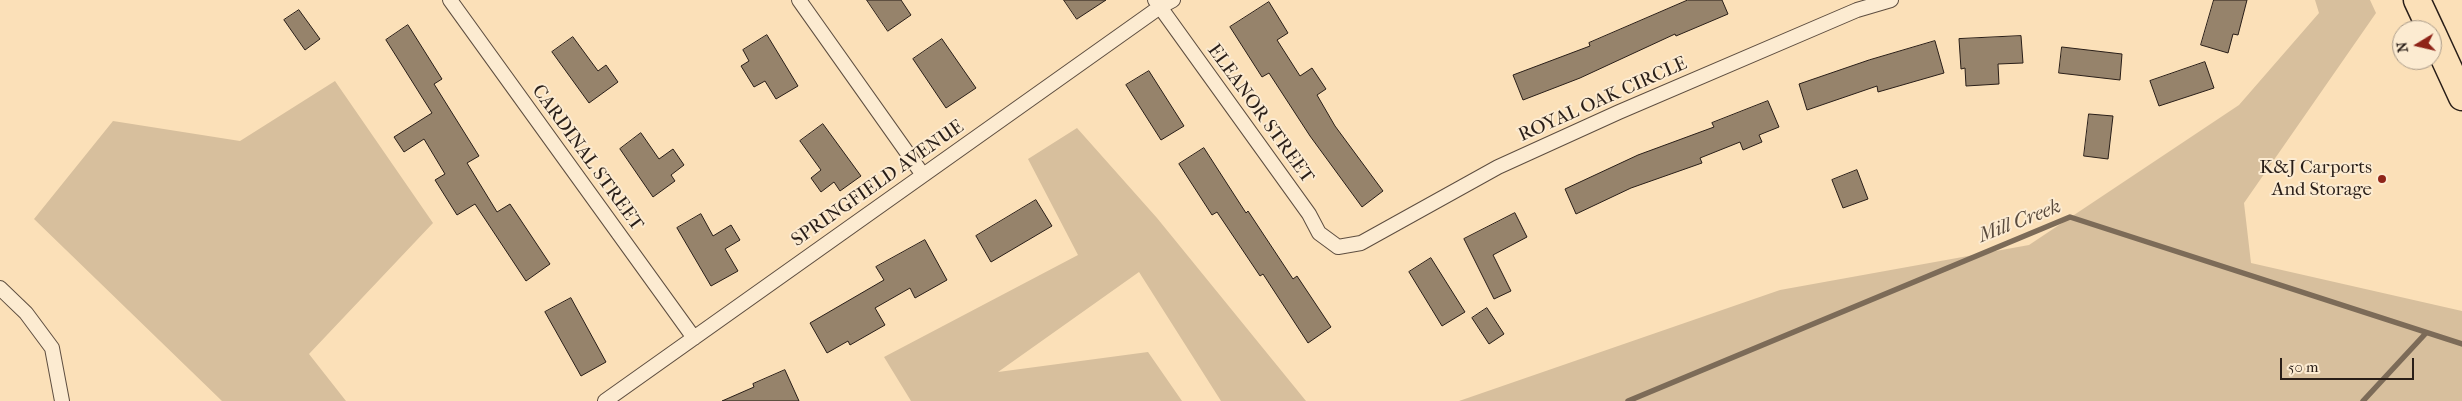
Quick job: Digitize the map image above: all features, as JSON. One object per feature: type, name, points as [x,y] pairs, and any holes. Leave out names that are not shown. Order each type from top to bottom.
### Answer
[{"type":"highway","points":[[2417,0],[2426,20]]},
{"type":"highway","points":[[2442,54],[2462,97]]},
{"type":"street","name":"CARDINAL STREET","points":[[450,0],[694,338]]},
{"type":"street","points":[[799,0],[923,175]]},
{"type":"street","name":"SPRINGFIELD AVENUE","points":[[605,401],[923,175],[1157,3],[1173,0]]},
{"type":"street","name":"ROYAL OAK CIRCLE","points":[[1338,247],[1361,243],[1498,168],[1855,5],[1891,0]]},
{"type":"street","name":"ELEANOR STREET","points":[[1157,3],[1309,214],[1319,233],[1338,247]]},
{"type":"street","points":[[0,288],[26,313],[52,348],[62,401]]},
{"type":"shaded area","points":[[2315,0],[2370,0],[2376,13],[2244,203],[2251,263],[2462,311],[2462,401],[1459,401],[1780,290],[2029,245],[2239,105],[2319,13]]},
{"type":"shaded area","points":[[335,81],[433,223],[309,354],[346,401],[222,401],[34,219],[113,121],[240,141]]},
{"type":"shaded area","points":[[1077,128],[1157,218],[1306,401],[1221,401],[1139,272],[998,372],[1148,352],[1182,401],[911,401],[884,357],[1078,255],[1028,159]]},
{"type":"building","points":[[867,0],[901,0],[911,15],[888,31]]},
{"type":"building","points":[[1064,0],[1106,0],[1077,19]]},
{"type":"building","points":[[1688,0],[1722,0],[1728,14],[1676,36],[1675,34],[1580,78],[1523,100],[1513,75],[1590,46],[1589,43]]},
{"type":"building","points":[[2214,0],[2247,0],[2238,35],[2233,34],[2228,53],[2201,45]]},
{"type":"building","points":[[1269,2],[1288,33],[1277,40],[1300,76],[1312,68],[1326,89],[1317,95],[1335,126],[1383,191],[1362,207],[1310,136],[1269,73],[1262,77],[1230,27]]},
{"type":"building","points":[[299,10],[320,39],[305,50],[284,20]]},
{"type":"building","points":[[408,25],[442,79],[434,84],[479,156],[467,163],[497,212],[510,204],[550,264],[526,281],[475,204],[457,215],[435,180],[445,174],[424,139],[404,152],[394,137],[432,113],[386,40]]},
{"type":"building","points":[[767,35],[798,86],[776,99],[765,81],[754,87],[741,66],[749,61],[743,50]]},
{"type":"building","points":[[2021,36],[2023,63],[1998,64],[1999,84],[1966,86],[1965,68],[1961,69],[1959,39]]},
{"type":"building","points":[[573,37],[598,71],[606,65],[618,82],[589,103],[552,52]]},
{"type":"building","points":[[942,39],[976,88],[946,108],[913,59]]},
{"type":"building","points":[[1935,41],[1944,73],[1878,92],[1877,86],[1807,110],[1799,84],[1869,60]]},
{"type":"building","points":[[2062,47],[2122,54],[2120,80],[2059,73]]},
{"type":"building","points":[[2205,62],[2214,88],[2159,106],[2150,81]]},
{"type":"building","points":[[1149,71],[1184,126],[1161,140],[1126,85]]},
{"type":"building","points":[[1768,101],[1779,127],[1759,135],[1762,142],[1743,150],[1740,142],[1700,158],[1702,163],[1631,188],[1576,214],[1565,189],[1638,155],[1714,127],[1712,123]]},
{"type":"building","points":[[2089,114],[2113,116],[2108,159],[2084,156]]},
{"type":"building","points":[[823,124],[861,176],[840,191],[834,182],[821,192],[811,178],[821,170],[800,141]]},
{"type":"building","points":[[641,133],[659,159],[673,149],[684,165],[671,175],[675,181],[653,197],[620,149]]},
{"type":"building","points":[[1204,148],[1246,213],[1248,211],[1293,279],[1297,276],[1331,327],[1308,343],[1263,274],[1260,276],[1217,212],[1212,215],[1179,164]]},
{"type":"building","points":[[1857,170],[1868,199],[1843,208],[1832,180]]},
{"type":"building","points":[[1036,200],[1052,226],[991,262],[976,236]]},
{"type":"building","points":[[1515,213],[1527,237],[1493,255],[1511,291],[1494,299],[1464,239]]},
{"type":"building","points":[[701,214],[713,236],[731,225],[740,240],[725,249],[738,271],[711,286],[677,228]]},
{"type":"building","points":[[925,240],[947,280],[915,298],[910,288],[875,308],[885,325],[850,345],[848,341],[827,353],[810,323],[884,280],[876,267]]},
{"type":"building","points":[[1431,258],[1465,312],[1442,326],[1409,272]]},
{"type":"building","points":[[571,298],[606,362],[581,376],[545,312]]},
{"type":"building","points":[[1487,308],[1504,334],[1489,344],[1472,318]]},
{"type":"building","points":[[785,370],[799,401],[722,401],[754,387],[753,384]]},
{"type":"waterway","name":"Mill Creek","points":[[1628,401],[2070,217],[2462,344]]},
{"type":"waterway","points":[[2363,401],[2426,333]]},
{"type":"place","name":"K&J Carports And Storage","points":[[2382,179]]}]
